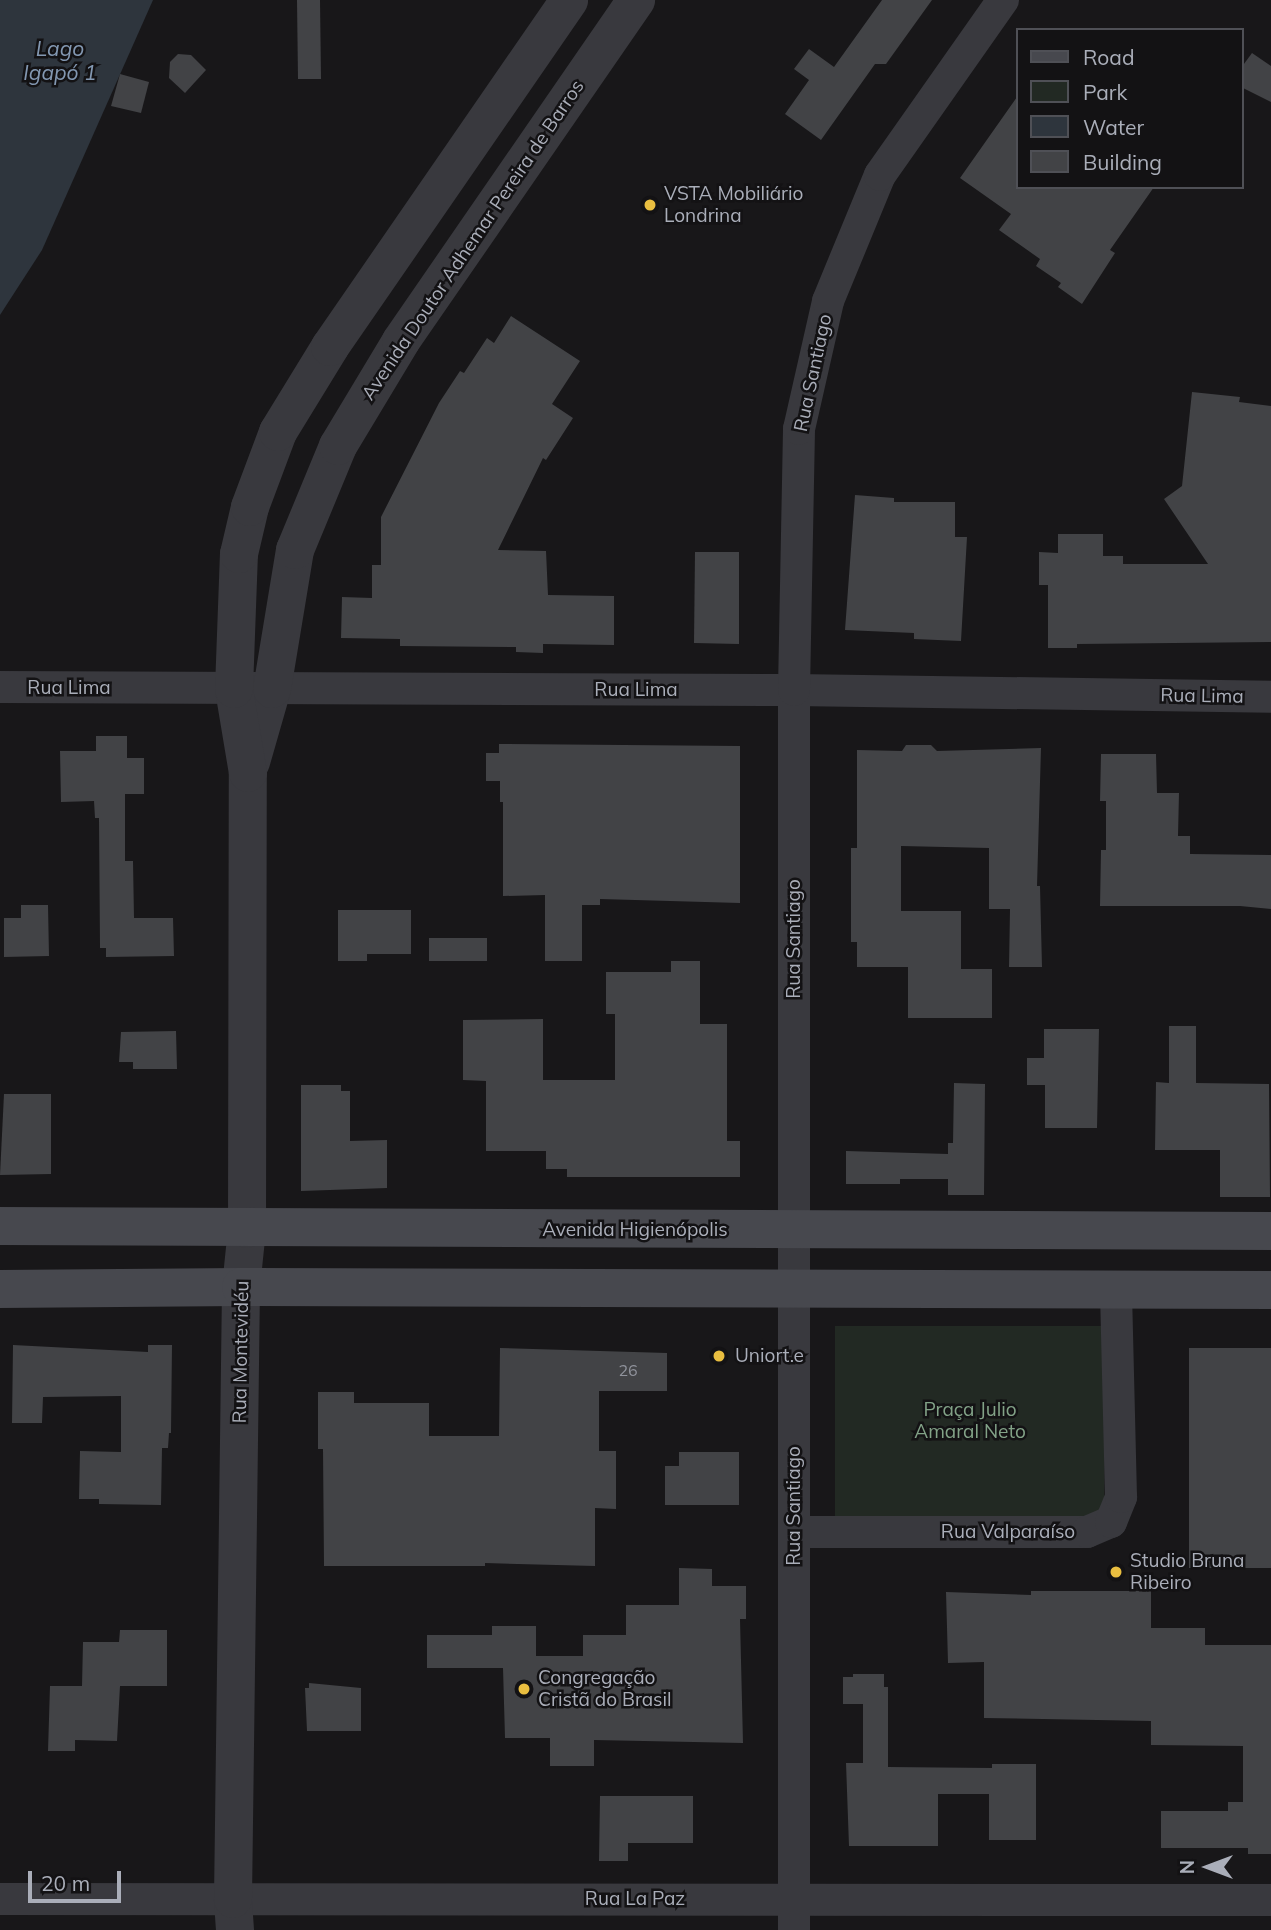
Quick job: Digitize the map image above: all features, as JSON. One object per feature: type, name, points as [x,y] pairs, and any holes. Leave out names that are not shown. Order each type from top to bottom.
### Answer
[{"type":"main road","name":"Avenida Higienópolis","points":[[0,1226],[1271,1231]]},
{"type":"main road","points":[[0,1289],[794,1287],[1271,1290]]},
{"type":"street","points":[[234,689],[235,615],[242,541],[250,507],[278,432],[330,347],[569,0]]},
{"type":"street","name":"Avenida Doutor Adhemar Pereira de Barros","points":[[272,689],[295,550],[338,446],[401,341],[636,0]]},
{"type":"street","name":"Rua Santiago","points":[[794,1930],[794,690],[799,429],[828,301],[880,176],[1003,0]]},
{"type":"street","points":[[242,541],[264,556],[284,556],[295,550]]},
{"type":"street","name":"Rua Lima","points":[[0,687],[794,690],[1271,697]]},
{"type":"street","name":"Rua Montevidéu","points":[[234,689],[248,774],[247,1229],[241,1287],[234,1914]]},
{"type":"street","name":"Rua Montevidéu","points":[[248,774],[272,689]]},
{"type":"street","name":"Rua Valparaíso","points":[[794,1532],[1087,1532],[1111,1522],[1121,1497],[1116,1290]]},
{"type":"street","name":"Rua La Paz","points":[[0,1899],[234,1914],[794,1899],[1271,1900]]},
{"type":"green space","name":"Praça Julio Amaral Neto","points":[[835,1326],[1106,1326],[1104,1517],[835,1517]]},
{"type":"water","name":"Lago Igapó 1","points":[[0,0],[153,0],[42,250],[0,315]]},
{"type":"building","points":[[297,0],[320,0],[321,79],[298,79]]},
{"type":"building","points":[[882,0],[932,0],[886,64],[875,64],[821,140],[785,114],[809,80],[794,69],[809,49],[834,67]]},
{"type":"building","points":[[1252,53],[1271,66],[1271,102],[1243,88],[1243,65]]},
{"type":"building","points":[[178,54],[191,55],[206,70],[185,93],[169,78],[170,62]]},
{"type":"building","points":[[120,74],[149,82],[141,113],[111,106]]},
{"type":"building","points":[[1016,98],[1016,189],[1153,189],[1110,250],[1115,253],[1082,304],[1058,287],[1061,283],[1036,266],[1040,259],[999,230],[1011,214],[960,178]]},
{"type":"building","points":[[511,316],[580,361],[552,404],[573,418],[546,460],[543,458],[498,550],[546,551],[548,595],[614,596],[614,645],[543,644],[543,653],[516,652],[516,647],[400,646],[400,639],[341,638],[342,597],[372,598],[372,565],[381,565],[381,517],[439,403],[460,371],[464,373],[487,338],[494,343]]},
{"type":"building","points":[[1192,392],[1240,397],[1239,402],[1271,406],[1271,642],[1077,644],[1077,648],[1048,648],[1048,585],[1039,585],[1039,552],[1058,553],[1058,534],[1103,534],[1103,556],[1123,556],[1123,564],[1208,564],[1164,499],[1182,486]]},
{"type":"building","points":[[855,495],[894,498],[894,502],[955,502],[955,537],[967,537],[961,641],[914,639],[914,633],[845,630]]},
{"type":"building","points":[[695,552],[739,552],[739,644],[694,643]]},
{"type":"building","points":[[96,736],[127,736],[127,758],[144,758],[144,794],[125,794],[125,861],[133,861],[134,918],[173,918],[174,956],[106,957],[106,948],[100,948],[99,818],[95,818],[94,801],[61,802],[60,751],[96,751]]},
{"type":"building","points":[[499,744],[740,746],[740,903],[600,899],[600,905],[582,905],[582,961],[545,961],[545,895],[503,896],[503,802],[500,802],[500,781],[486,781],[486,753],[499,753]]},
{"type":"building","points":[[906,745],[931,745],[937,751],[1041,748],[1037,886],[1040,886],[1042,967],[1009,967],[1010,909],[989,909],[989,848],[901,846],[901,911],[961,911],[961,969],[992,969],[992,1018],[908,1018],[908,967],[857,967],[857,942],[851,942],[851,848],[857,848],[857,750],[902,751]]},
{"type":"building","points":[[1101,754],[1156,754],[1157,793],[1179,793],[1178,836],[1190,836],[1190,854],[1271,855],[1271,909],[1240,906],[1100,906],[1101,850],[1106,850],[1106,801],[1100,801]]},
{"type":"building","points":[[21,905],[48,905],[49,956],[4,957],[4,918],[21,918]]},
{"type":"building","points":[[338,910],[411,910],[411,954],[367,954],[367,961],[338,961]]},
{"type":"building","points":[[429,938],[487,938],[487,961],[429,961]]},
{"type":"building","points":[[671,961],[700,961],[700,1024],[727,1024],[727,1141],[740,1141],[740,1177],[567,1177],[567,1169],[546,1169],[546,1151],[486,1151],[486,1081],[463,1080],[463,1020],[543,1019],[543,1080],[615,1080],[615,1014],[606,1014],[606,972],[671,972]]},
{"type":"building","points":[[1169,1026],[1196,1026],[1196,1083],[1269,1084],[1270,1197],[1220,1197],[1220,1150],[1155,1150],[1156,1082],[1169,1083]]},
{"type":"building","points":[[1044,1029],[1099,1029],[1097,1128],[1045,1128],[1045,1085],[1027,1085],[1027,1058],[1044,1058]]},
{"type":"building","points":[[176,1031],[177,1069],[133,1069],[133,1062],[119,1062],[121,1032]]},
{"type":"building","points":[[954,1083],[985,1084],[984,1195],[948,1195],[948,1179],[900,1179],[900,1184],[846,1184],[846,1151],[948,1154],[948,1143],[953,1143]]},
{"type":"building","points":[[301,1085],[341,1085],[341,1091],[350,1091],[350,1141],[387,1140],[387,1188],[301,1191]]},
{"type":"building","points":[[4,1094],[51,1094],[51,1174],[0,1175]]},
{"type":"building","points":[[13,1345],[148,1352],[148,1345],[172,1345],[171,1433],[168,1448],[162,1448],[161,1505],[99,1504],[99,1499],[79,1499],[80,1451],[121,1452],[121,1396],[43,1397],[42,1423],[12,1423]]},
{"type":"building","points":[[500,1348],[667,1353],[667,1391],[599,1391],[599,1451],[616,1451],[616,1509],[595,1508],[595,1566],[485,1563],[485,1566],[324,1566],[323,1449],[318,1449],[318,1392],[354,1392],[354,1403],[429,1403],[429,1436],[499,1436]]},
{"type":"building","points":[[1189,1348],[1271,1348],[1271,1568],[1189,1568]]},
{"type":"building","points":[[679,1452],[739,1452],[739,1505],[665,1505],[665,1466],[679,1466]]},
{"type":"building","points":[[679,1568],[712,1569],[712,1586],[746,1586],[746,1619],[740,1619],[743,1743],[594,1740],[594,1766],[550,1766],[550,1738],[505,1738],[503,1668],[427,1668],[427,1635],[492,1635],[492,1626],[536,1626],[536,1656],[583,1656],[583,1635],[626,1635],[626,1605],[679,1605]]},
{"type":"building","points":[[1031,1591],[1151,1591],[1151,1628],[1205,1628],[1205,1645],[1271,1645],[1271,1854],[1248,1854],[1248,1848],[1161,1848],[1161,1811],[1228,1811],[1228,1802],[1243,1802],[1243,1746],[1151,1745],[1151,1721],[984,1718],[984,1662],[948,1663],[946,1592],[1031,1595]]},
{"type":"building","points":[[120,1630],[167,1630],[167,1686],[120,1686],[117,1741],[75,1740],[75,1751],[48,1751],[50,1686],[82,1686],[83,1642],[119,1642]]},
{"type":"building","points":[[853,1674],[884,1674],[884,1687],[888,1687],[888,1767],[992,1768],[992,1764],[1036,1764],[1036,1840],[989,1840],[989,1794],[938,1794],[938,1846],[849,1846],[846,1763],[863,1763],[863,1704],[843,1704],[843,1677],[853,1677]]},
{"type":"building","points":[[309,1683],[361,1688],[361,1731],[307,1731],[305,1688],[309,1688]]},
{"type":"building","points":[[600,1796],[693,1796],[693,1843],[628,1843],[628,1861],[599,1861]]},
{"type":"place","name":"VSTA Mobiliário Londrina","points":[[650,205]]},
{"type":"place","name":"Uniort.e","points":[[719,1356]]},
{"type":"place","name":"Studio Bruna Ribeiro","points":[[1116,1572]]},
{"type":"place","name":"Congregação Cristã do Brasil","points":[[524,1689]]}]
